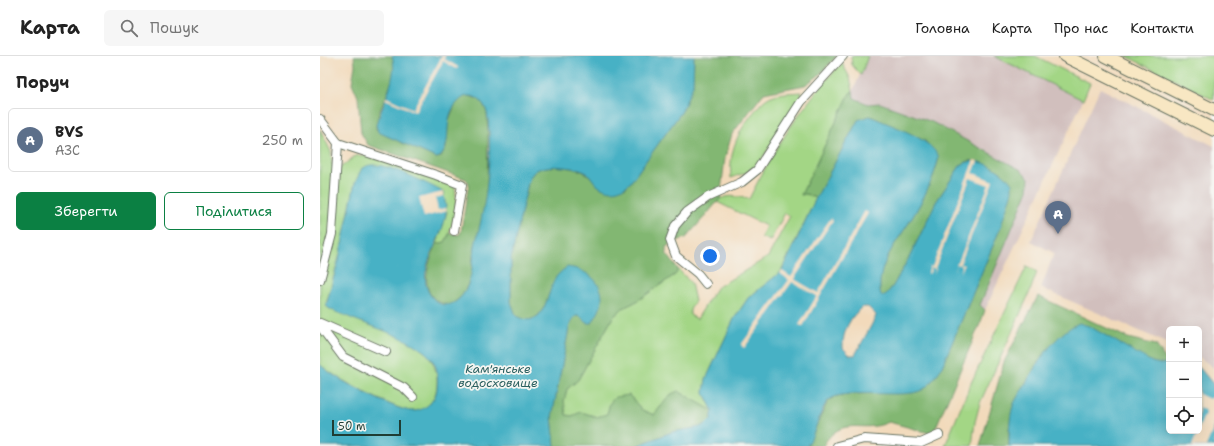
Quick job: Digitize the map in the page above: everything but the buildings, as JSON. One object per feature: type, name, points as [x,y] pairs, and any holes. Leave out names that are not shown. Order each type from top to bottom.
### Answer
[{"type":"street","points":[[706,284],[698,274],[676,256],[670,240],[675,226],[687,212],[708,197],[742,182],[757,170],[801,102],[843,56]]},
{"type":"street","points":[[1065,56],[1214,130]]},
{"type":"street","points":[[1106,56],[1214,110]]},
{"type":"street","points":[[320,119],[338,143],[462,185],[454,231]]},
{"type":"street","points":[[320,280],[332,234],[338,143]]},
{"type":"street","points":[[320,325],[386,352]]},
{"type":"street","points":[[320,325],[343,357],[404,388],[413,397]]},
{"type":"street","points":[[837,446],[864,439],[922,442],[939,436]]},
{"type":"shaded area","points":[[868,56],[994,56],[1083,100],[985,310],[980,305],[1029,178],[1021,170],[932,122],[880,103],[868,104],[854,98],[853,91]]},
{"type":"shaded area","points":[[1100,88],[1214,146],[1214,368],[1202,359],[1202,326],[1166,326],[1166,343],[1041,288],[1054,253],[1031,241]]},
{"type":"green space","points":[[354,56],[392,56],[394,74],[377,120],[376,129],[379,132],[436,158],[441,157],[446,148],[448,122],[455,105],[463,97],[469,96],[481,100],[487,112],[487,185],[483,214],[473,254],[471,278],[462,296],[451,305],[440,302],[432,297],[428,290],[427,272],[437,244],[445,242],[450,233],[459,235],[461,232],[469,183],[466,179],[368,145],[361,133],[358,97],[352,83],[355,65]]},
{"type":"green space","points":[[694,56],[837,56],[818,76],[805,85],[764,93],[732,134],[725,158],[720,199],[686,238],[676,241],[666,247],[666,253],[678,269],[676,274],[637,301],[623,308],[613,317],[578,380],[567,389],[564,401],[566,415],[572,416],[581,412],[597,417],[607,414],[610,403],[615,397],[629,395],[642,410],[654,415],[670,395],[678,391],[713,411],[711,419],[700,427],[672,432],[636,446],[555,446],[552,417],[569,328],[574,317],[576,316],[581,317],[587,323],[601,306],[600,291],[550,291],[543,310],[535,318],[529,320],[516,316],[511,302],[511,258],[529,181],[533,173],[539,169],[544,167],[563,167],[583,172],[590,176],[598,185],[625,188],[682,111],[693,85]]},
{"type":"green space","points":[[851,56],[868,56],[861,75],[852,65]]},
{"type":"green space","points":[[994,56],[1035,56],[1090,83],[1083,100]]},
{"type":"green space","points":[[1126,56],[1214,56],[1214,100]]},
{"type":"green space","points":[[842,63],[850,78],[853,91],[850,93],[801,195],[806,194],[816,198],[780,273],[748,298],[734,319],[706,379],[704,393],[713,411],[678,391],[670,395],[654,415],[642,410],[629,395],[610,403],[607,414],[597,417],[581,412],[572,416],[566,415],[564,401],[567,389],[578,380],[613,317],[623,308],[637,301],[676,274],[678,269],[691,283],[695,301],[690,310],[690,315],[697,319],[716,288],[768,257],[790,216],[785,213],[770,241],[761,237],[766,226],[717,202],[724,197],[749,199],[768,163],[790,127],[828,78]]},
{"type":"green space","points":[[853,91],[854,98],[868,104],[880,103],[932,122],[1021,170],[1029,178],[1028,190],[980,305],[985,310],[982,319],[933,434],[889,422],[870,427],[845,427],[830,436],[823,446],[807,446],[828,401],[836,396],[906,392],[941,369],[1000,229],[1001,172],[980,162],[970,161],[965,163],[960,166],[936,202],[910,256],[893,286],[885,296],[882,296],[880,291],[880,281],[884,264],[892,248],[912,218],[924,196],[939,157],[925,141],[870,116],[858,120],[816,198],[806,194],[801,195],[850,93]]},
{"type":"green space","points":[[802,92],[800,100],[758,165],[745,173],[731,178],[731,160],[735,143],[747,120],[762,102],[770,97],[783,93]]},
{"type":"green space","points":[[320,129],[331,152],[332,164],[334,167],[340,168],[355,156],[366,155],[454,185],[456,199],[453,222],[445,242],[437,244],[447,212],[444,202],[355,183],[340,254],[326,304],[327,307],[404,338],[426,353],[432,360],[437,379],[434,398],[429,405],[421,410],[411,411],[403,409],[378,399],[349,384],[320,364]]},
{"type":"green space","points":[[1027,266],[1037,272],[1029,294],[980,403],[975,422],[972,446],[945,446],[971,383]]},
{"type":"green space","points":[[1038,296],[1128,338],[1156,345],[1166,360],[1166,363],[1160,364],[1152,362],[1038,362],[1016,401],[1010,421],[1009,446],[980,446],[1004,362]]},
{"type":"water","name":"Кам'янське водосховище","points":[[392,56],[694,56],[693,85],[682,111],[630,183],[618,190],[605,190],[597,185],[587,173],[577,169],[556,166],[544,167],[537,170],[529,181],[511,259],[511,302],[516,316],[526,320],[533,319],[539,315],[547,301],[556,277],[567,267],[582,271],[594,279],[601,291],[602,298],[601,306],[592,323],[587,323],[581,317],[576,316],[574,317],[569,328],[552,417],[555,446],[320,446],[320,364],[336,377],[363,392],[391,405],[411,411],[421,410],[429,404],[436,392],[438,378],[434,363],[419,347],[394,334],[337,312],[326,306],[340,254],[355,183],[362,168],[371,165],[387,167],[408,175],[443,192],[446,205],[444,223],[427,266],[425,276],[426,286],[431,296],[436,301],[446,305],[455,302],[463,294],[471,276],[475,244],[481,220],[488,178],[489,136],[486,110],[483,104],[475,97],[469,96],[460,100],[453,108],[450,115],[444,151],[440,157],[436,158],[378,132],[376,125],[392,81],[394,63]]},
{"type":"water","points":[[870,116],[908,132],[927,143],[939,157],[924,196],[912,218],[892,248],[884,264],[880,281],[880,291],[882,296],[885,296],[893,286],[910,256],[936,202],[960,166],[966,162],[980,162],[995,168],[1012,183],[1012,191],[1000,229],[941,369],[928,386],[913,393],[846,394],[828,401],[807,446],[636,446],[672,432],[700,427],[711,419],[713,411],[704,393],[706,379],[734,319],[748,298],[782,271],[816,198],[858,120]],"holes":[[[863,307],[868,307],[876,315],[855,355],[850,355],[843,348],[845,331],[854,315]]]},
{"type":"water","points":[[1079,323],[1089,326],[1152,362],[1160,364],[1166,363],[1166,434],[1202,434],[1202,371],[1214,385],[1214,446],[1009,446],[1011,416],[1016,399],[1046,351],[1070,328]]},
{"type":"pier","points":[[442,56],[445,56],[444,59],[458,67],[457,69],[443,61],[415,112],[385,99],[386,97],[413,109]]},
{"type":"pier","points":[[974,160],[978,161],[973,173],[993,181],[960,264],[964,265],[961,273],[962,266],[958,264],[954,270],[989,185],[970,178],[935,268],[936,269],[934,275],[935,269],[932,268],[929,274],[930,266],[932,267]]},
{"type":"pier","points":[[443,192],[443,196],[435,198],[438,210],[446,208],[447,211],[424,217],[419,198]]},
{"type":"pier","points":[[865,211],[868,213],[803,326],[799,325],[817,296],[792,282],[744,348],[741,345],[789,280],[780,273],[782,271],[791,277],[831,218],[833,220],[794,279],[818,293]]},
{"type":"pier","points":[[1202,396],[1209,399],[1214,397],[1214,427],[1206,446],[1192,446],[1197,434],[1202,434],[1202,421],[1206,411],[1202,409]]},
{"type":"place","name":"BVS","points":[[1058,234]]}]
